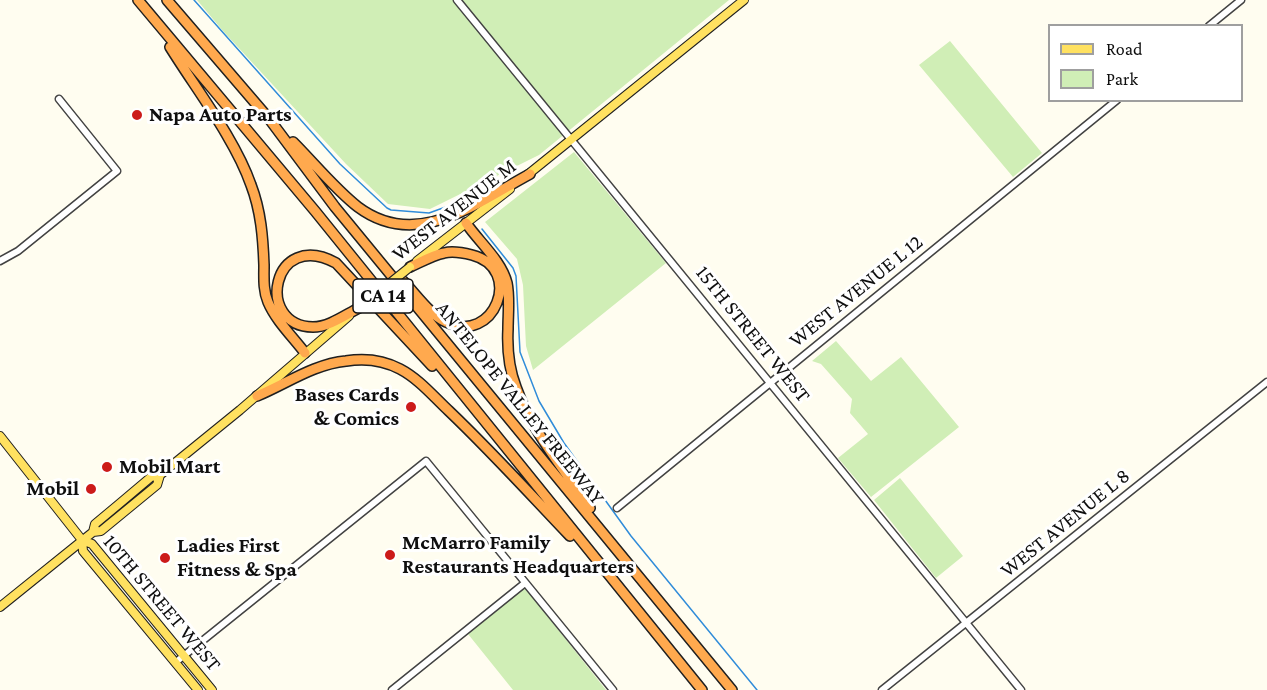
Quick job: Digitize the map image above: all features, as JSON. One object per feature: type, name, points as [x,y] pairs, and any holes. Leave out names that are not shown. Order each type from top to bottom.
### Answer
[{"type":"highway","name":"ANTELOPE VALLEY FREEWAY","points":[[138,0],[315,212],[702,690]]},
{"type":"highway","name":"ANTELOPE VALLEY FREEWAY","points":[[167,0],[270,120],[335,207],[732,690]]},
{"type":"highway","points":[[152,17],[233,147],[244,169],[260,219],[264,287],[268,302],[276,316],[306,353]]},
{"type":"highway","points":[[270,120],[357,206],[378,218],[397,224],[425,225],[450,217],[530,174]]},
{"type":"highway","points":[[335,207],[444,322],[456,326],[470,326],[483,321],[495,309],[500,295],[499,279],[495,271],[484,260],[466,253],[446,252],[410,267]]},
{"type":"highway","points":[[466,223],[502,271],[507,282],[508,351],[515,386],[531,420],[590,508],[598,527]]},
{"type":"highway","points":[[359,308],[325,325],[302,326],[292,321],[283,311],[277,296],[278,281],[287,265],[309,255],[322,255],[336,263],[483,420]]},
{"type":"highway","points":[[257,396],[315,369],[344,361],[373,360],[400,369],[420,384],[470,431],[610,577]]},
{"type":"main road","name":"WEST AVENUE M","points":[[0,608],[93,532],[95,524],[151,477],[160,475],[257,396],[359,308],[530,174],[744,0]]},
{"type":"main road","name":"10TH STREET WEST","points":[[0,436],[82,540],[92,544],[212,690]]},
{"type":"main road","name":"10TH STREET WEST","points":[[82,540],[83,551],[198,690]]},
{"type":"street","name":"15TH STREET WEST","points":[[457,0],[771,381],[1021,690]]},
{"type":"street","points":[[1211,24],[1241,0]]},
{"type":"street","points":[[0,261],[18,250],[117,171],[58,99]]},
{"type":"street","name":"WEST AVENUE L 12","points":[[617,508],[1115,102]]},
{"type":"street","name":"WEST AVENUE L 8","points":[[882,690],[1267,382]]},
{"type":"street","points":[[176,662],[426,461],[613,690]]},
{"type":"street","points":[[392,690],[525,583]]},
{"type":"green space","points":[[197,0],[729,0],[539,155],[430,209],[388,204],[346,164]]},
{"type":"green space","points":[[950,41],[1042,153],[1013,177],[919,65]]},
{"type":"green space","points":[[574,152],[666,263],[533,370],[526,346],[523,285],[517,259],[485,222]]},
{"type":"green space","points":[[836,341],[871,381],[901,357],[959,427],[871,497],[838,458],[868,434],[850,413],[852,399],[821,364],[812,361]]},
{"type":"green space","points":[[900,478],[963,556],[936,578],[874,500]]},
{"type":"green space","points":[[525,588],[606,690],[513,690],[468,634]]},
{"type":"waterway","points":[[194,0],[340,164],[387,208],[429,213],[454,204]]},
{"type":"waterway","points":[[482,229],[513,268],[516,276],[520,352],[539,401],[564,443],[631,536],[757,690]]},
{"type":"place","name":"Napa Auto Parts","points":[[137,115]]},
{"type":"place","name":"Bases Cards & Comics","points":[[411,407]]},
{"type":"place","name":"Mobil Mart","points":[[107,467]]},
{"type":"place","name":"Mobil","points":[[91,489]]},
{"type":"place","name":"McMarro Family Restaurants Headquarters","points":[[390,555]]},
{"type":"place","name":"Ladies First Fitness & Spa","points":[[165,558]]}]
